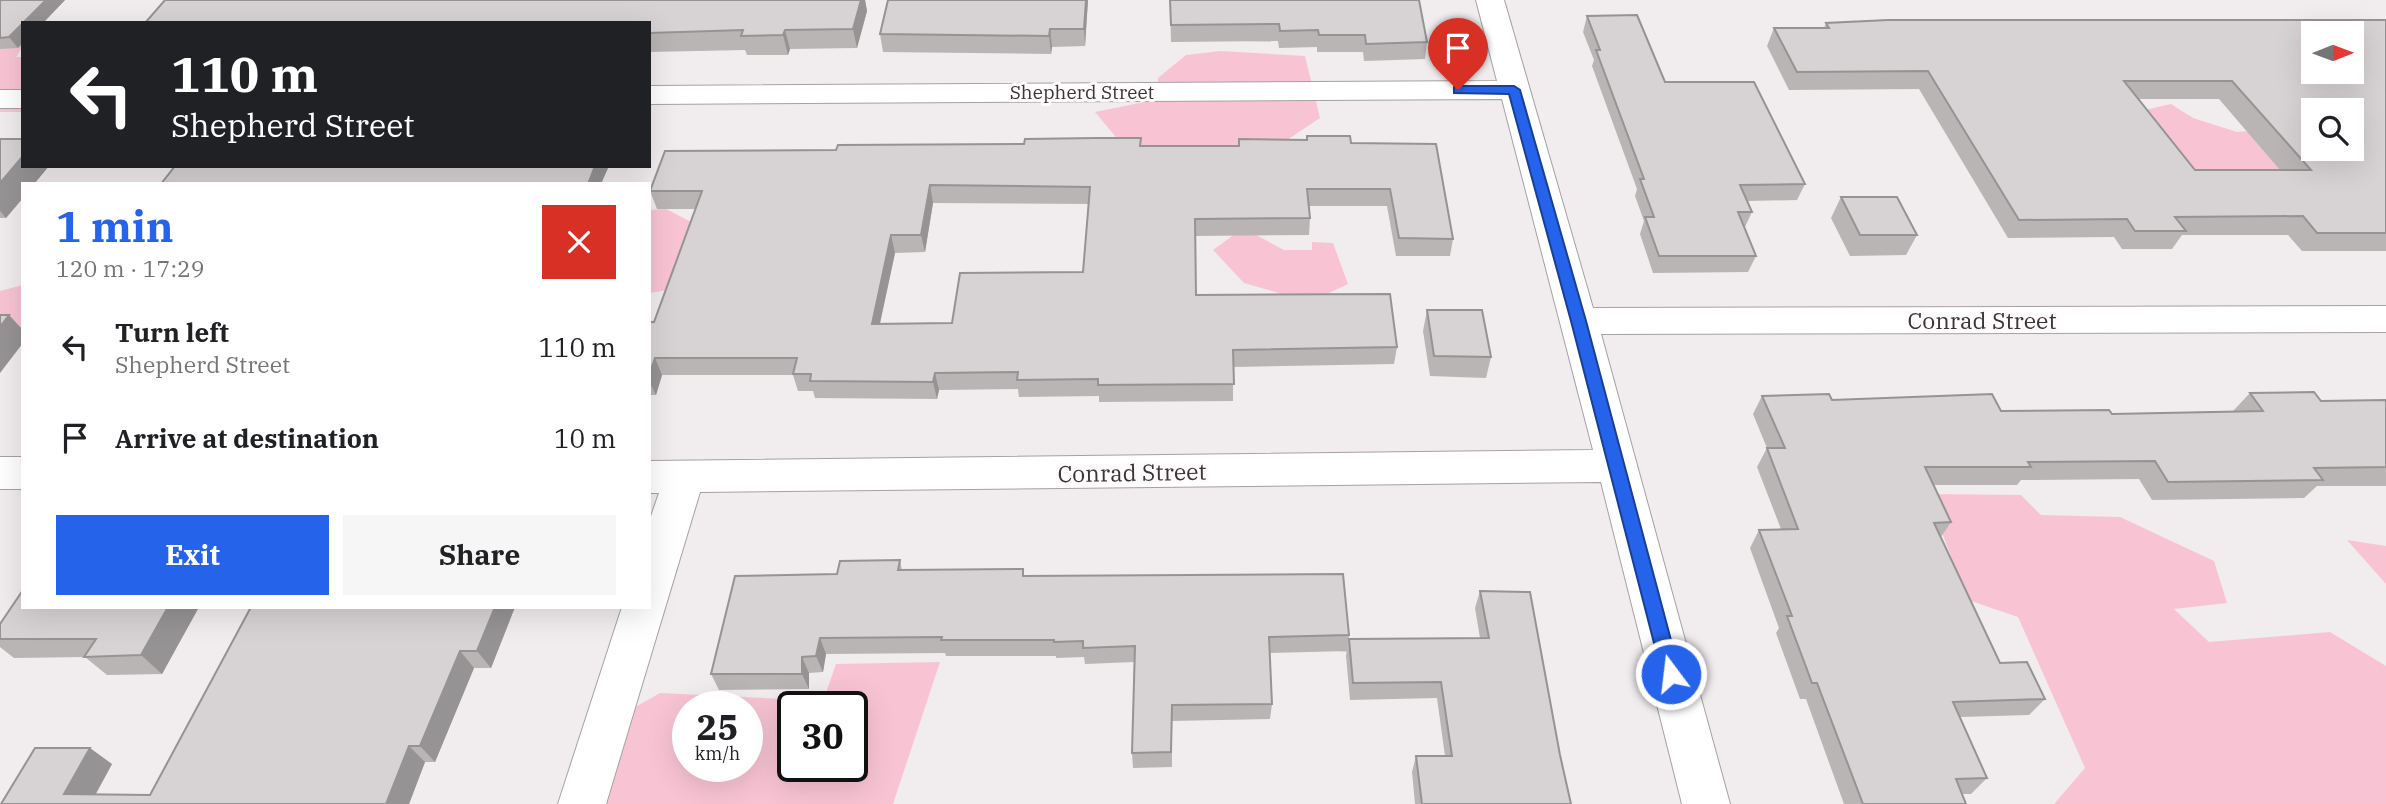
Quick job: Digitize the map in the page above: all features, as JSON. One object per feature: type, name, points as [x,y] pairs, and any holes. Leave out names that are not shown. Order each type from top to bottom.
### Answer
[{"type":"street","points":[[1490,0],[1579,321],[1706,804]]},
{"type":"street","name":"Shepherd Street","points":[[651,95],[1514,90]]},
{"type":"street","points":[[0,99],[21,99]]},
{"type":"street","name":"Conrad Street","points":[[1579,321],[2386,319]]},
{"type":"street","name":"Conrad Street","points":[[667,477],[1615,466]]},
{"type":"street","points":[[0,473],[21,473]]},
{"type":"street","points":[[651,577],[667,477]]},
{"type":"street","points":[[582,804],[643,609]]},
{"type":"shaded area","points":[[21,35],[21,49],[16,57],[21,57],[21,112],[0,112],[0,37]]},
{"type":"shaded area","points":[[1220,51],[1305,56],[1320,118],[1275,148],[1125,148],[1095,112],[1159,99],[1158,78],[1186,55]]},
{"type":"shaded area","points":[[2171,104],[2193,118],[2237,132],[2281,128],[2301,156],[2301,161],[2305,161],[2323,186],[2206,186],[2145,110]]},
{"type":"shaded area","points":[[666,209],[693,223],[676,289],[651,293],[651,210]]},
{"type":"shaded area","points":[[1243,228],[1284,250],[1312,250],[1312,242],[1333,243],[1348,284],[1310,302],[1244,283],[1213,250]]},
{"type":"shaded area","points":[[21,286],[21,332],[0,327],[0,291]]},
{"type":"shaded area","points":[[1927,494],[2021,495],[2041,515],[2120,517],[2214,561],[2227,603],[2174,609],[2209,642],[2330,632],[2386,666],[2386,804],[2054,804],[2085,768],[2018,617],[1968,600]]},
{"type":"shaded area","points":[[2347,540],[2386,546],[2386,584]]},
{"type":"shaded area","points":[[940,662],[893,804],[594,804],[625,713],[660,693],[672,694],[672,782],[763,782],[763,698],[777,699],[777,782],[868,782],[868,691],[827,691],[836,664]]},
{"type":"building","points":[[0,0],[46,0],[25,21],[21,21],[21,25],[9,37],[0,38]]},
{"type":"building","points":[[165,0],[861,0],[853,29],[785,30],[783,35],[741,36],[743,30],[651,33],[651,21],[147,21]]},
{"type":"building","points":[[888,0],[1086,0],[1084,29],[1050,29],[1049,36],[880,34]]},
{"type":"building","points":[[1170,0],[1419,0],[1427,42],[1366,44],[1365,35],[1319,35],[1318,30],[1280,31],[1279,24],[1171,25]]},
{"type":"building","points":[[1637,15],[1665,82],[1754,82],[1805,184],[1740,185],[1752,212],[1738,212],[1756,256],[1659,256],[1645,217],[1654,217],[1640,179],[1644,179],[1596,50],[1600,50],[1587,16]]},
{"type":"building","points":[[1888,20],[2386,20],[2386,233],[2317,233],[2303,216],[2175,217],[2186,231],[2135,231],[2127,219],[2019,220],[1928,71],[1797,72],[1774,28],[1829,28],[1826,23]],"holes":[[[2124,81],[2232,81],[2301,159],[2301,98],[2364,98],[2364,161],[2303,161],[2311,170],[2195,170]]]},
{"type":"building","points":[[1307,136],[1350,136],[1351,143],[1436,144],[1453,239],[1399,238],[1390,189],[1307,189],[1310,218],[1195,219],[1196,295],[1390,294],[1397,347],[1233,350],[1234,384],[1098,385],[1098,379],[1017,380],[1018,372],[935,373],[933,382],[810,381],[811,374],[793,374],[797,358],[655,358],[651,369],[651,322],[654,322],[702,191],[651,191],[665,151],[836,150],[838,145],[1024,144],[1025,139],[1141,138],[1140,146],[1239,146],[1239,139],[1307,140]],"holes":[[[930,185],[1090,187],[1083,272],[960,273],[952,323],[872,324],[891,235],[921,235]]]},
{"type":"building","points":[[0,139],[21,139],[21,158],[0,183]]},
{"type":"building","points":[[173,168],[594,168],[589,182],[163,182]]},
{"type":"building","points":[[1841,197],[1897,197],[1917,235],[1860,235]]},
{"type":"building","points":[[1427,310],[1482,310],[1491,357],[1434,356]]},
{"type":"building","points":[[0,315],[9,315],[0,327]]},
{"type":"building","points":[[2314,392],[2321,401],[2386,400],[2386,467],[2314,468],[2323,480],[2168,482],[2155,461],[2028,462],[2031,467],[1925,467],[1951,522],[1934,523],[2000,663],[2027,662],[2045,699],[1953,702],[1987,778],[1956,779],[1966,804],[1863,804],[1817,683],[1812,683],[1787,616],[1792,616],[1759,530],[1798,529],[1767,448],[1785,448],[1762,396],[1829,394],[1832,400],[1992,394],[2001,411],[2109,410],[2112,414],[2263,411],[2250,393]]},
{"type":"building","points":[[900,560],[898,570],[1023,569],[1023,576],[1343,574],[1349,635],[1269,637],[1272,704],[1172,705],[1171,752],[1132,753],[1135,646],[1083,648],[1083,641],[941,640],[942,637],[820,638],[816,656],[802,657],[802,674],[711,674],[735,576],[837,574],[840,561]]},
{"type":"building","points":[[1480,591],[1530,592],[1571,804],[1422,804],[1416,756],[1452,756],[1441,682],[1353,683],[1349,639],[1489,638]]},
{"type":"building","points":[[21,593],[21,609],[167,609],[141,655],[84,657],[96,639],[0,639],[0,624]]},
{"type":"building","points":[[250,609],[494,609],[477,651],[460,651],[420,746],[409,746],[386,804],[1,804],[35,748],[90,748],[64,794],[150,795]]},
{"type":"route","points":[[1458,90],[1514,90],[1579,321],[1671,674]]}]
